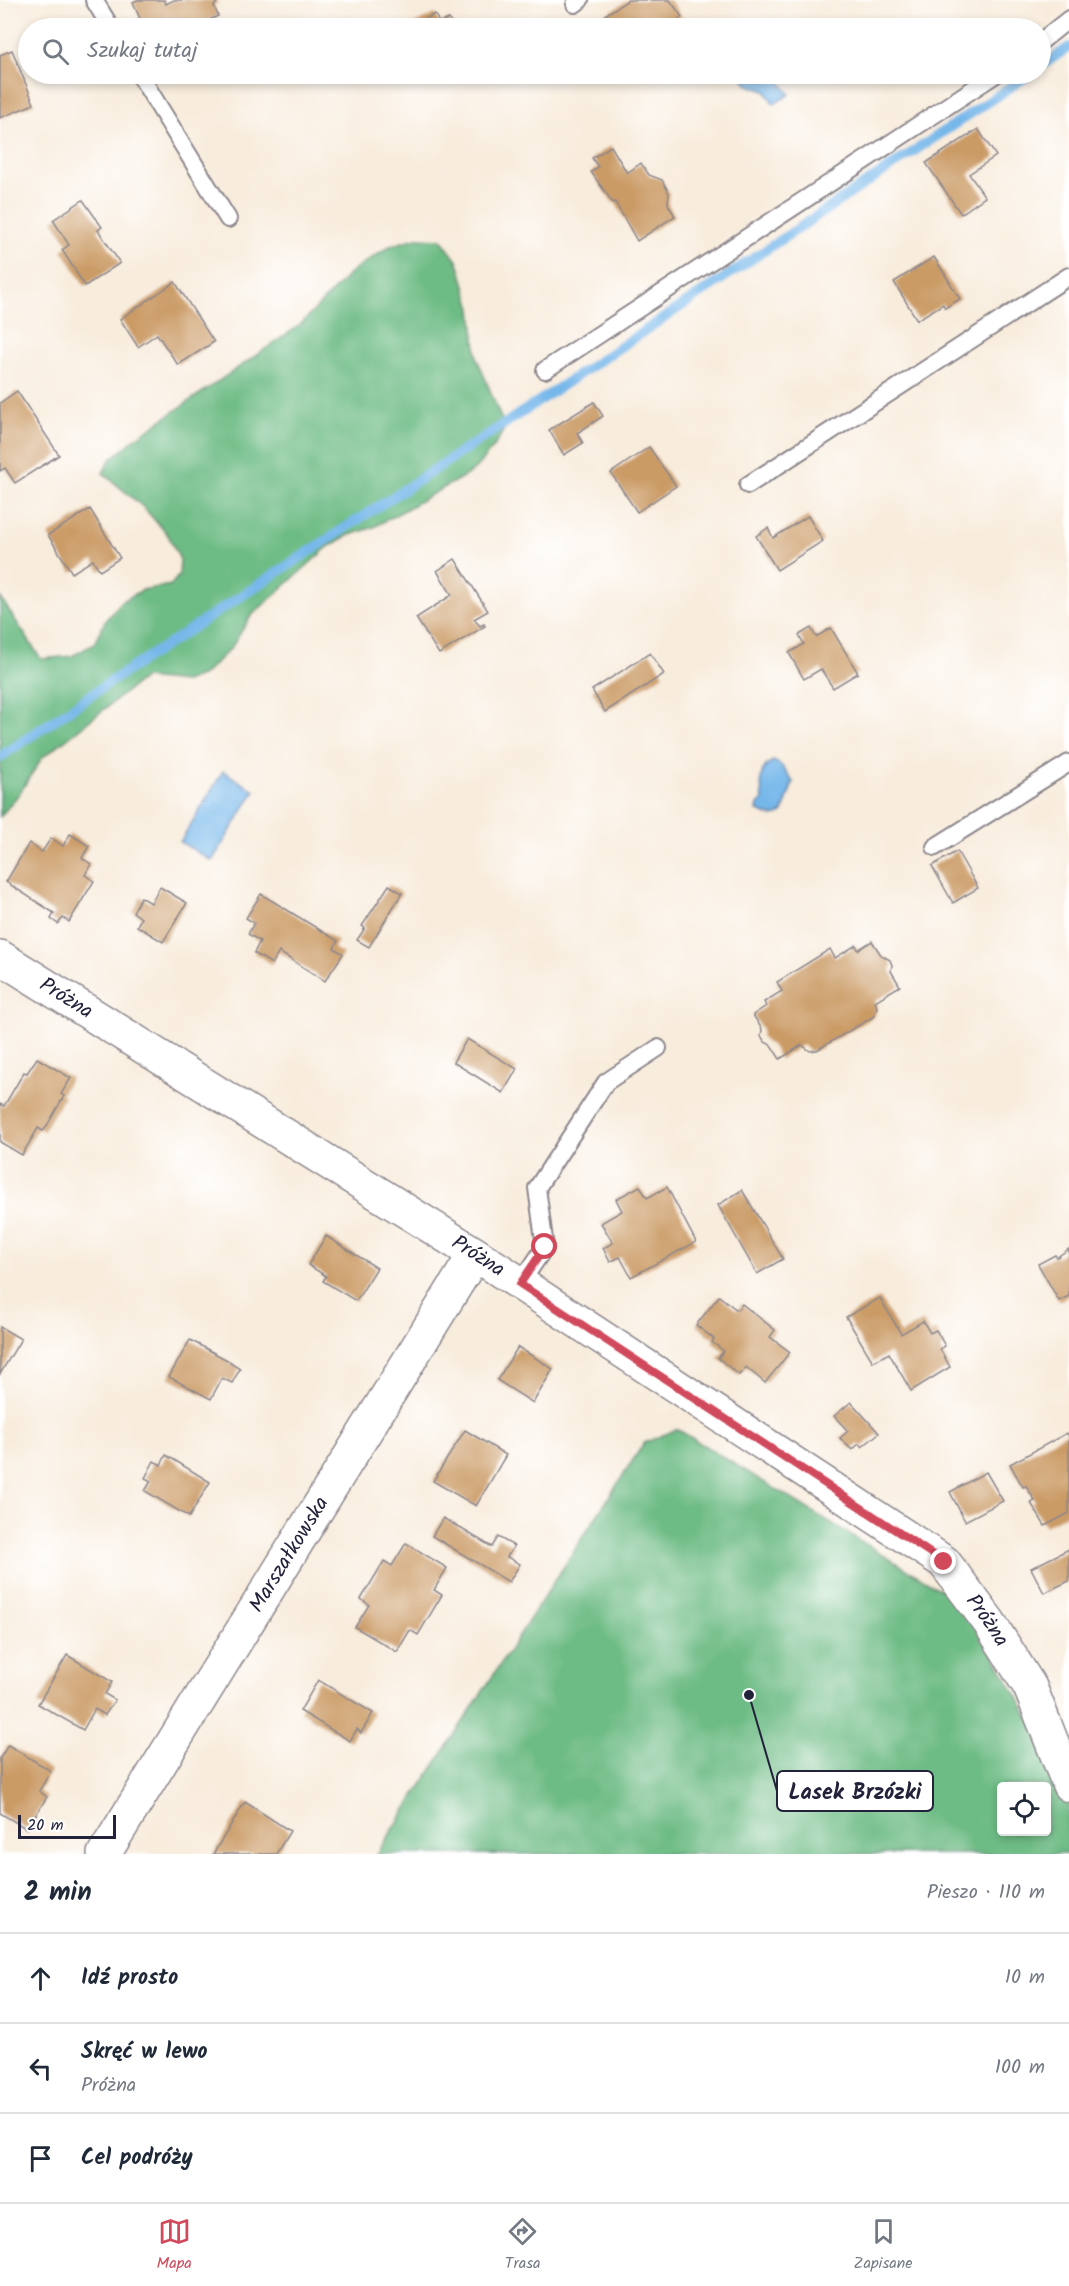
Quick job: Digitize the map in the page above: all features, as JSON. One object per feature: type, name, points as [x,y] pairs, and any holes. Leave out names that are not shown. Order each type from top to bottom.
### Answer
[{"type":"street","name":"Próżna","points":[[0,957],[475,1254],[944,1562],[989,1622],[1030,1687],[1069,1785]]},
{"type":"street","name":"Marszałkowska","points":[[104,1854],[475,1254]]},
{"type":"lane","points":[[94,0],[105,18]]},
{"type":"lane","points":[[1051,34],[1069,19]]},
{"type":"lane","points":[[145,84],[228,219]]},
{"type":"lane","points":[[545,370],[981,84]]},
{"type":"lane","points":[[748,485],[1069,276]]},
{"type":"lane","points":[[935,847],[1069,763]]},
{"type":"lane","points":[[520,1284],[545,1247],[537,1188],[606,1082],[658,1048]]},
{"type":"green space","points":[[416,238],[441,239],[458,262],[472,309],[477,358],[505,428],[493,448],[472,472],[374,527],[347,536],[328,547],[251,616],[231,648],[203,675],[185,682],[144,678],[42,758],[19,794],[0,817],[0,597],[41,659],[72,656],[94,644],[105,621],[121,602],[142,590],[171,585],[179,575],[180,560],[168,535],[143,507],[103,473],[109,461],[137,437],[300,325],[353,270],[390,246]]},
{"type":"green space","points":[[677,1429],[964,1604],[1069,1786],[1069,1854],[377,1854],[644,1443]]},
{"type":"water","points":[[782,84],[790,94],[774,104],[765,91],[748,85]]},
{"type":"water","points":[[773,761],[781,765],[793,782],[783,812],[773,816],[757,810],[763,800],[762,772]]},
{"type":"water","points":[[223,771],[255,791],[212,861],[180,842]]},
{"type":"building","points":[[164,0],[166,4],[174,0],[219,0],[214,6],[218,16],[214,18],[140,18],[133,2]]},
{"type":"building","points":[[628,0],[670,0],[682,17],[607,18],[605,15]]},
{"type":"building","points":[[12,50],[18,65],[18,84],[26,84],[34,104],[0,118],[0,55]]},
{"type":"building","points":[[978,129],[996,156],[969,174],[985,197],[961,214],[926,163]]},
{"type":"building","points":[[611,146],[627,173],[641,163],[649,175],[662,180],[669,193],[668,204],[675,216],[637,241],[615,202],[613,203],[591,172],[598,167],[592,158]]},
{"type":"building","points":[[83,200],[102,227],[98,230],[120,263],[85,286],[62,250],[69,245],[53,220]]},
{"type":"building","points":[[934,257],[960,299],[945,308],[943,304],[917,320],[894,282]]},
{"type":"building","points":[[175,282],[214,342],[178,365],[157,334],[138,347],[120,319]]},
{"type":"building","points":[[17,391],[59,455],[15,483],[5,468],[0,471],[0,403]]},
{"type":"building","points":[[594,402],[603,416],[577,433],[583,443],[564,455],[549,430]]},
{"type":"building","points":[[649,447],[676,486],[637,512],[611,473]]},
{"type":"building","points":[[90,509],[120,558],[100,571],[93,560],[72,573],[48,535]]},
{"type":"building","points":[[808,516],[823,541],[777,570],[756,536],[768,528],[773,538]]},
{"type":"building","points":[[455,559],[488,611],[474,619],[480,626],[484,624],[485,626],[439,654],[416,618],[452,595],[437,571]]},
{"type":"building","points":[[811,628],[816,637],[831,628],[858,673],[833,688],[821,669],[804,679],[789,653],[804,644],[799,635]]},
{"type":"building","points":[[650,653],[664,674],[605,712],[592,690]]},
{"type":"building","points":[[70,834],[89,846],[82,858],[91,864],[85,875],[94,881],[69,922],[63,918],[58,924],[51,919],[54,913],[6,882],[29,843],[42,852],[51,838],[63,846]]},
{"type":"building","points":[[957,851],[978,888],[953,903],[932,866]]},
{"type":"building","points":[[389,885],[402,893],[369,947],[357,940],[365,928],[362,926]]},
{"type":"building","points":[[160,887],[187,903],[163,942],[137,926],[141,918],[133,912],[141,897],[151,903]]},
{"type":"building","points":[[261,894],[338,941],[334,948],[343,954],[325,981],[279,952],[272,964],[254,953],[260,941],[248,934],[254,923],[246,918]]},
{"type":"building","points":[[872,941],[881,955],[890,960],[891,971],[900,986],[875,1001],[877,1008],[873,1017],[817,1050],[810,1051],[802,1045],[780,1059],[771,1045],[761,1036],[762,1029],[753,1015],[766,1006],[764,1002],[782,991],[777,982],[830,949],[835,958],[856,945],[858,950]]},
{"type":"building","points":[[467,1039],[517,1069],[503,1093],[453,1062]]},
{"type":"building","points":[[37,1058],[71,1078],[61,1094],[64,1096],[45,1129],[43,1131],[38,1128],[22,1155],[0,1142],[0,1104],[4,1106],[24,1072],[27,1073]]},
{"type":"building","points":[[640,1186],[647,1198],[667,1187],[696,1242],[631,1277],[620,1257],[610,1262],[603,1248],[613,1243],[601,1223],[622,1211],[616,1199]]},
{"type":"building","points":[[742,1190],[783,1259],[757,1274],[718,1205]]},
{"type":"building","points":[[326,1236],[377,1268],[356,1301],[323,1281],[326,1276],[308,1265]]},
{"type":"building","points":[[1069,1249],[1069,1296],[1059,1301],[1038,1264],[1055,1255],[1057,1257]]},
{"type":"building","points":[[719,1296],[737,1310],[742,1304],[775,1330],[770,1337],[790,1352],[765,1383],[746,1367],[739,1375],[718,1358],[724,1351],[712,1342],[714,1339],[696,1325]]},
{"type":"building","points":[[880,1298],[901,1334],[923,1321],[930,1333],[936,1330],[945,1346],[940,1349],[950,1367],[911,1391],[889,1353],[873,1362],[846,1317]]},
{"type":"building","points":[[0,1327],[21,1339],[0,1374]]},
{"type":"building","points":[[190,1340],[240,1369],[232,1383],[222,1378],[211,1399],[169,1377]]},
{"type":"building","points":[[518,1347],[553,1369],[533,1403],[497,1380]]},
{"type":"building","points":[[851,1402],[879,1433],[862,1447],[859,1444],[852,1450],[840,1438],[848,1431],[834,1416]]},
{"type":"building","points":[[465,1430],[506,1455],[476,1506],[433,1481]]},
{"type":"building","points":[[1067,1433],[1069,1437],[1069,1513],[1045,1526],[1031,1503],[1035,1501],[1026,1486],[1023,1487],[1010,1464]]},
{"type":"building","points":[[166,1455],[210,1482],[189,1517],[145,1491],[151,1481],[145,1478],[154,1461],[161,1465]]},
{"type":"building","points":[[986,1472],[1003,1501],[965,1521],[950,1492]]},
{"type":"building","points":[[443,1518],[492,1547],[498,1537],[514,1546],[507,1557],[520,1564],[509,1582],[432,1536]]},
{"type":"building","points":[[406,1543],[447,1568],[434,1590],[442,1595],[418,1635],[410,1630],[397,1652],[355,1627],[369,1605],[361,1599],[384,1561],[392,1566]]},
{"type":"building","points":[[1069,1549],[1069,1581],[1044,1593],[1031,1568]]},
{"type":"building","points":[[67,1655],[112,1682],[105,1694],[115,1700],[105,1715],[95,1709],[83,1730],[38,1704]]},
{"type":"building","points":[[318,1680],[373,1713],[361,1733],[357,1729],[350,1741],[300,1711]]},
{"type":"building","points":[[8,1745],[51,1771],[39,1791],[47,1797],[27,1829],[0,1813],[0,1758]]},
{"type":"building","points":[[245,1802],[290,1831],[276,1854],[213,1854]]},
{"type":"waterway","points":[[1051,59],[1069,47]]},
{"type":"waterway","points":[[0,757],[1015,84]]},
{"type":"place","name":"Lasek Brzózki","points":[[749,1695]]},
{"type":"route","points":[[545,1247],[520,1284],[944,1562]]}]
